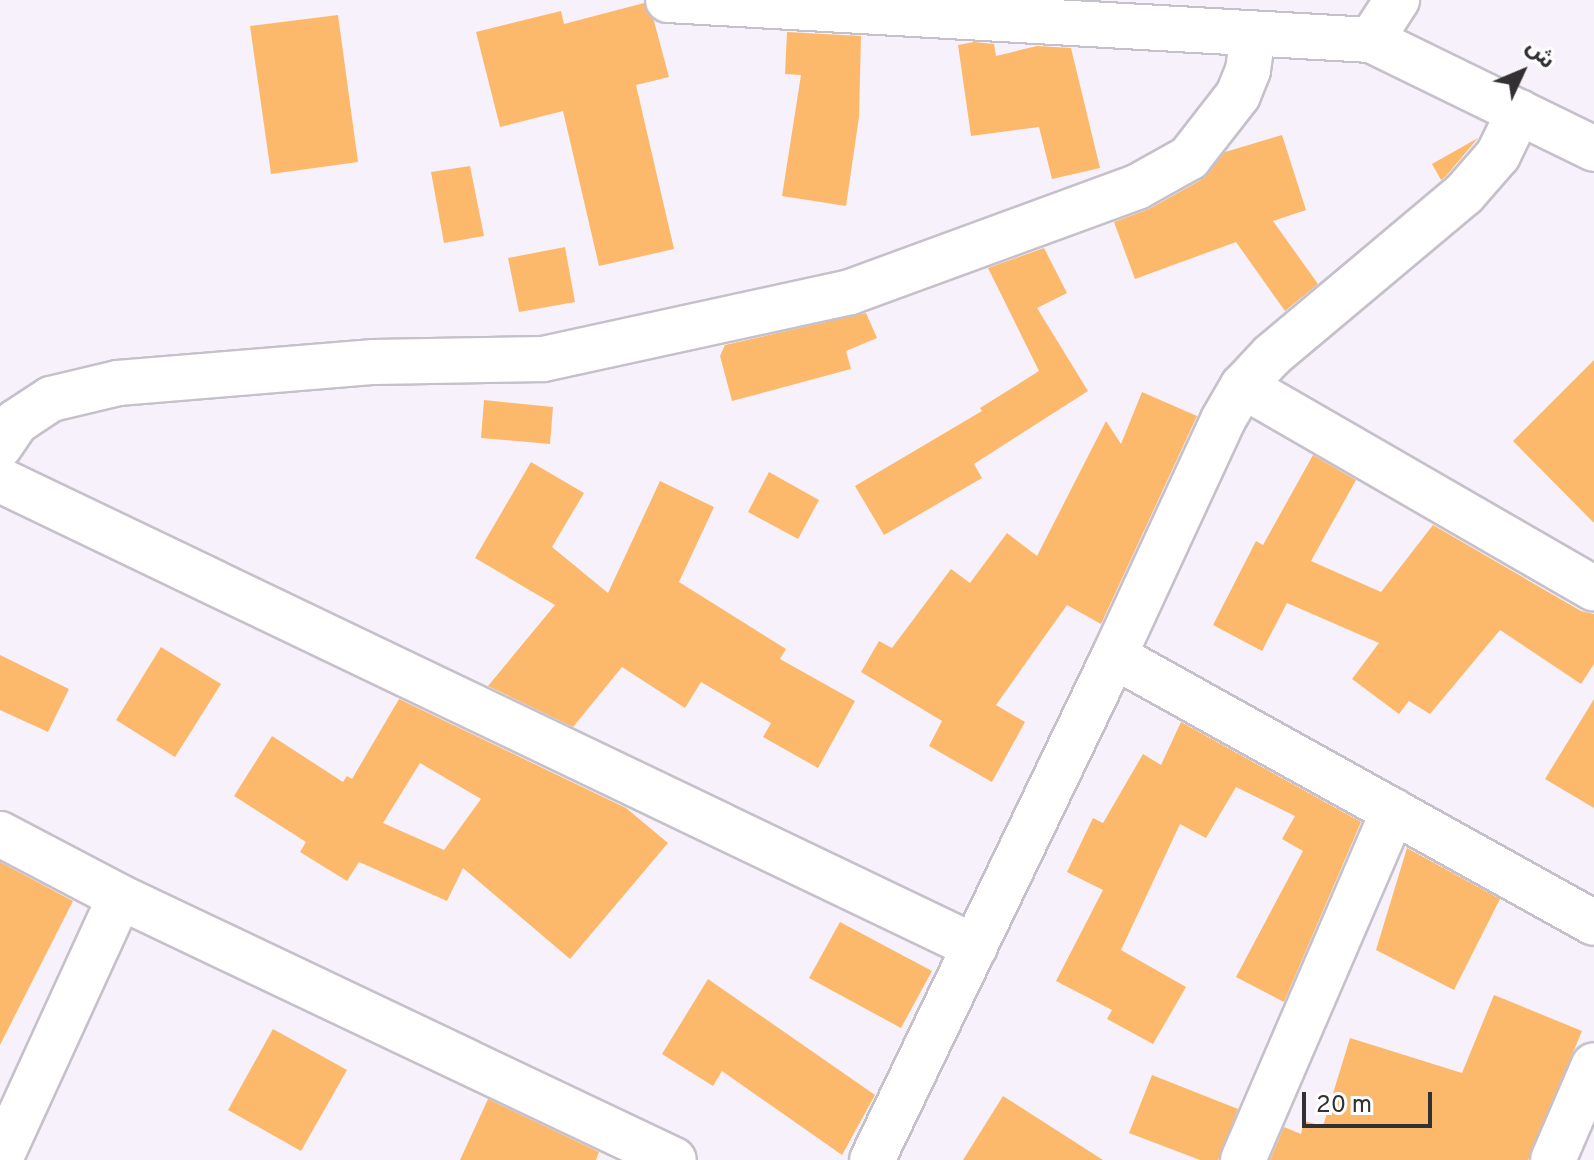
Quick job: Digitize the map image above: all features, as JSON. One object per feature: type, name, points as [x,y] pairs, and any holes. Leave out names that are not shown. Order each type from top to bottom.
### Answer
[{"type":"street","points":[[668,0],[927,7],[1371,40],[1594,149]]},
{"type":"street","points":[[1371,40],[1397,0]]},
{"type":"street","points":[[0,446],[16,422],[51,399],[118,383],[374,362],[543,359],[850,292],[1137,187],[1189,158],[1238,95],[1248,70],[1253,33]]},
{"type":"street","points":[[872,1160],[1114,656],[1223,420],[1243,386],[1272,355],[1464,194],[1498,155],[1519,112]]},
{"type":"street","points":[[1243,386],[1594,589]]},
{"type":"street","points":[[0,480],[975,947]]},
{"type":"street","points":[[1114,656],[1594,923]]},
{"type":"street","points":[[1243,1160],[1393,811]]},
{"type":"street","points":[[0,834],[120,897],[674,1160]]},
{"type":"street","points":[[0,1159],[120,897]]},
{"type":"street","points":[[1553,1160],[1594,1065]]},
{"type":"building","points":[[644,3],[654,21],[669,77],[636,85],[674,249],[599,266],[563,111],[500,127],[476,32],[561,11],[564,24]]},
{"type":"building","points":[[338,15],[358,162],[271,174],[250,26]]},
{"type":"building","points":[[787,32],[861,36],[859,117],[846,206],[782,196],[801,75],[785,74]]},
{"type":"building","points":[[974,42],[994,44],[996,56],[1037,46],[1071,48],[1100,168],[1052,179],[1039,127],[971,136],[958,45]]},
{"type":"building","points":[[1282,135],[1306,210],[1273,221],[1318,284],[1285,311],[1236,242],[1135,279],[1114,222],[1149,209],[1201,180],[1225,152]]},
{"type":"building","points":[[1478,138],[1446,176],[1441,180],[1432,164]]},
{"type":"building","points":[[470,166],[484,236],[444,243],[431,172]]},
{"type":"building","points":[[565,247],[575,302],[519,312],[508,258]]},
{"type":"building","points":[[1044,248],[1067,293],[1037,308],[1088,391],[974,464],[982,478],[884,535],[855,486],[982,411],[980,408],[1039,371],[988,268]]},
{"type":"building","points":[[866,313],[877,338],[846,351],[851,369],[732,401],[720,356],[725,345]]},
{"type":"building","points":[[1594,360],[1594,523],[1513,441]]},
{"type":"building","points":[[1142,392],[1197,416],[1101,624],[1067,605],[996,705],[1025,722],[992,782],[929,746],[942,721],[861,672],[879,641],[892,648],[951,569],[970,583],[1007,533],[1037,556],[1106,421],[1121,444]]},
{"type":"building","points":[[484,400],[553,407],[550,444],[481,438]]},
{"type":"building","points":[[1313,455],[1356,480],[1311,561],[1381,592],[1433,525],[1581,611],[1594,614],[1594,664],[1581,684],[1500,630],[1430,714],[1409,701],[1399,714],[1352,679],[1379,643],[1287,603],[1262,651],[1213,625],[1256,541],[1263,545]]},
{"type":"building","points":[[531,462],[584,493],[552,547],[608,593],[660,481],[714,507],[679,582],[786,649],[780,659],[855,701],[818,768],[763,737],[771,723],[701,682],[685,708],[622,667],[573,727],[488,686],[555,605],[475,558]]},
{"type":"building","points":[[769,472],[819,500],[798,539],[748,512]]},
{"type":"building","points":[[161,647],[221,684],[175,757],[116,720]]},
{"type":"building","points":[[0,655],[69,689],[48,732],[0,710]]},
{"type":"building","points":[[399,699],[626,808],[668,843],[570,959],[463,868],[447,901],[359,862],[347,881],[300,852],[306,842],[234,796],[272,736],[343,782],[347,776],[352,779]],"holes":[[[420,763],[481,799],[444,850],[383,823]]]},
{"type":"building","points":[[1594,699],[1594,808],[1545,779]]},
{"type":"building","points":[[1181,722],[1361,822],[1284,1002],[1236,977],[1303,851],[1282,839],[1295,816],[1236,787],[1206,838],[1180,824],[1121,950],[1186,987],[1153,1044],[1107,1019],[1112,1010],[1056,981],[1103,890],[1067,872],[1093,818],[1103,823],[1143,754],[1161,765]]},
{"type":"building","points":[[1407,848],[1500,899],[1454,990],[1376,950]]},
{"type":"building","points":[[0,862],[73,901],[0,1045]]},
{"type":"building","points":[[840,922],[932,971],[901,1028],[809,978]]},
{"type":"building","points":[[708,979],[875,1095],[842,1155],[722,1071],[713,1086],[662,1054]]},
{"type":"building","points":[[1494,995],[1582,1031],[1528,1160],[1270,1160],[1284,1127],[1301,1134],[1304,1121],[1323,1126],[1350,1038],[1462,1073]]},
{"type":"building","points":[[273,1029],[347,1070],[301,1151],[228,1110]]},
{"type":"building","points":[[1152,1075],[1238,1109],[1218,1160],[1200,1160],[1129,1133]]},
{"type":"building","points":[[1003,1096],[1103,1160],[963,1160]]},
{"type":"building","points":[[488,1099],[599,1152],[596,1160],[460,1160]]}]
